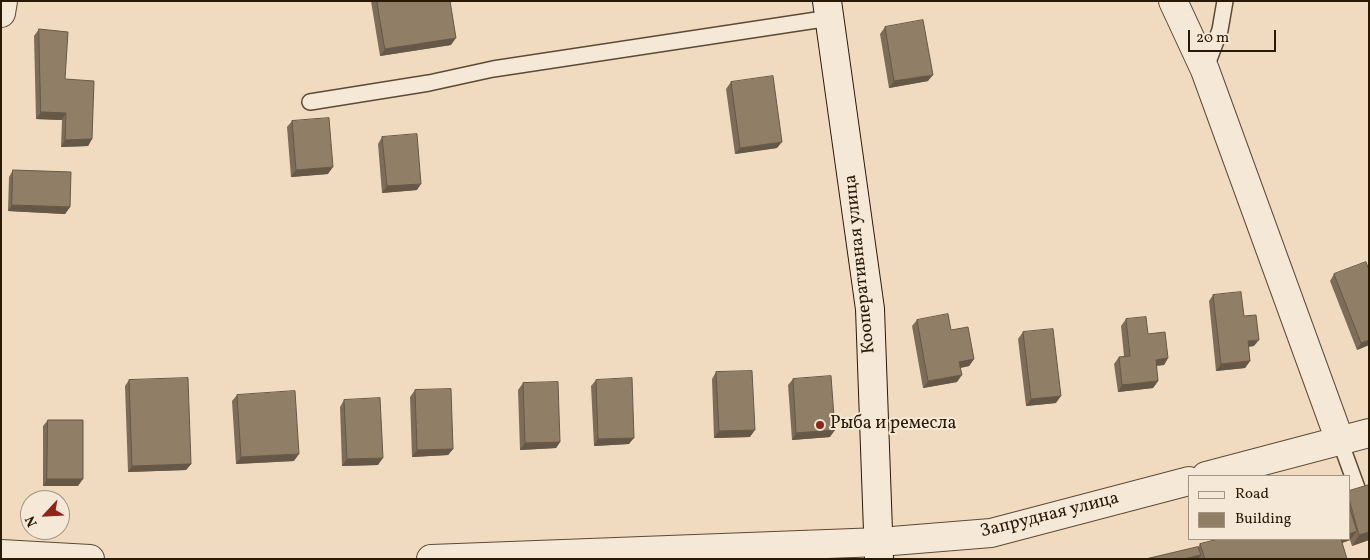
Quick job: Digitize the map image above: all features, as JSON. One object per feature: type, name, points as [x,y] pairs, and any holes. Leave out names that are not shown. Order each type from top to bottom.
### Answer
[{"type":"street","points":[[1,14],[3,1]]},
{"type":"street","points":[[1173,1],[1205,70],[1340,441]]},
{"type":"street","name":"Кооперативная улица","points":[[828,10],[870,309],[879,550]]},
{"type":"street","points":[[1210,475],[1369,433]]},
{"type":"street","name":"Запрудная улица","points":[[431,559],[879,550],[991,533],[1188,481]]},
{"type":"street","points":[[1,554],[90,559]]},
{"type":"lane","points":[[1205,70],[1220,30],[1225,1]]},
{"type":"lane","points":[[310,102],[429,83],[828,10]]},
{"type":"lane","points":[[1340,441],[1360,496]]},
{"type":"building","points":[[377,1],[450,1],[456,38],[385,49]]},
{"type":"building","points":[[923,20],[933,75],[894,81],[885,27]]},
{"type":"building","points":[[39,29],[68,32],[65,79],[94,81],[92,139],[65,140],[66,113],[41,112]]},
{"type":"building","points":[[773,76],[782,142],[740,148],[731,82]]},
{"type":"building","points":[[329,118],[333,167],[296,170],[292,121]]},
{"type":"building","points":[[417,134],[421,184],[387,186],[382,137]]},
{"type":"building","points":[[13,170],[71,172],[70,207],[12,205]]},
{"type":"building","points":[[1366,262],[1369,270],[1369,340],[1361,343],[1334,274]]},
{"type":"building","points":[[1241,292],[1244,316],[1256,315],[1259,340],[1248,341],[1250,361],[1221,364],[1213,295]]},
{"type":"building","points":[[948,314],[951,330],[968,327],[974,359],[959,362],[962,375],[928,381],[917,320]]},
{"type":"building","points":[[1146,317],[1148,334],[1165,332],[1168,358],[1156,360],[1158,381],[1122,385],[1119,357],[1130,356],[1126,319]]},
{"type":"building","points":[[1053,329],[1061,396],[1031,399],[1023,332]]},
{"type":"building","points":[[752,371],[755,430],[719,431],[716,372]]},
{"type":"building","points":[[831,376],[835,430],[796,433],[793,379]]},
{"type":"building","points":[[188,378],[191,464],[132,466],[129,380]]},
{"type":"building","points":[[632,378],[634,438],[598,439],[596,380]]},
{"type":"building","points":[[558,382],[560,442],[525,443],[523,383]]},
{"type":"building","points":[[451,389],[453,449],[417,450],[415,390]]},
{"type":"building","points":[[295,391],[299,454],[241,457],[237,395]]},
{"type":"building","points":[[380,398],[383,458],[347,459],[344,400]]},
{"type":"building","points":[[48,420],[83,420],[83,479],[47,479]]},
{"type":"building","points":[[1369,485],[1369,532],[1359,535],[1350,503],[1350,491]]},
{"type":"building","points":[[1350,509],[1357,531],[1350,534]]},
{"type":"building","points":[[1215,540],[1341,540],[1347,559],[1205,559],[1200,544]]},
{"type":"building","points":[[1198,547],[1201,555],[1184,559],[1146,559]]},
{"type":"place","name":"Рыба и ремесла","points":[[820,425]]}]
